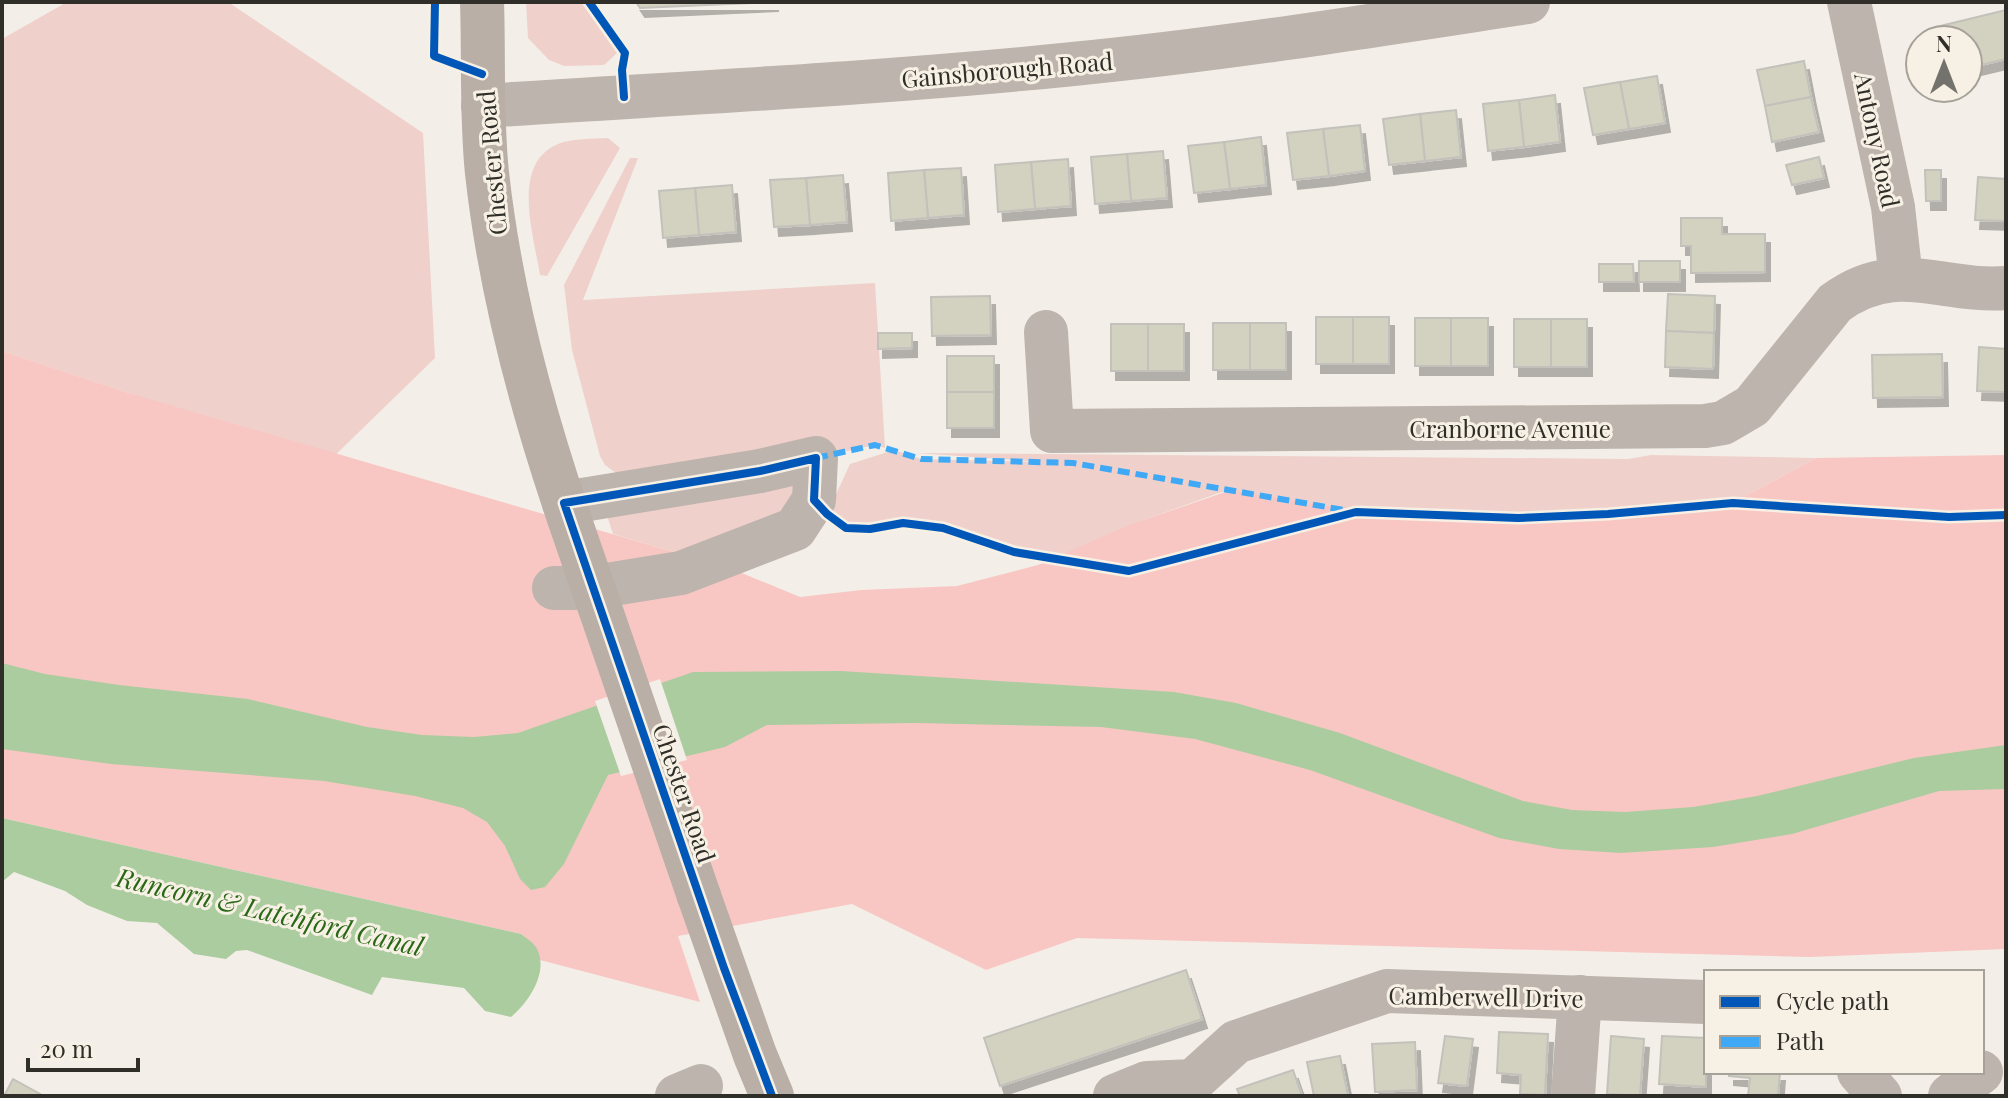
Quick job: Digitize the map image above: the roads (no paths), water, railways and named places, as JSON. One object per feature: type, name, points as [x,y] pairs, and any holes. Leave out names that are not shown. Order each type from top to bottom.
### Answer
[{"type":"highway","name":"Chester Road","points":[[482,2],[487,171],[518,344],[567,510],[699,896],[772,1096]]},
{"type":"street","name":"Gainsborough Road","points":[[483,106],[808,86],[1073,64],[1253,44],[1528,2]]},
{"type":"street","name":"Antony Road","points":[[1849,2],[1893,207],[1901,279]]},
{"type":"street","name":"Cranborne Avenue","points":[[1046,332],[1052,431],[1705,426],[1723,423],[1752,406],[1835,303],[1850,292],[1867,285],[1901,279],[2006,288]]},
{"type":"street","points":[[554,588],[588,588],[681,573],[795,529],[814,500],[816,458],[567,510]]},
{"type":"street","name":"Camberwell Drive","points":[[1115,1096],[1147,1083],[1196,1088],[1236,1042],[1387,991],[1704,1002]]},
{"type":"street","points":[[1573,1096],[1580,997]]},
{"type":"street","points":[[1984,1071],[2006,1061]]},
{"type":"street","points":[[1861,1074],[1880,1096]]},
{"type":"street","points":[[1950,1096],[1979,1074]]},
{"type":"water","points":[[2,663],[45,674],[119,685],[248,699],[367,727],[422,735],[474,737],[518,733],[693,672],[841,671],[1174,692],[1236,703],[1340,733],[1523,801],[1572,810],[1625,812],[1693,807],[1757,796],[1914,758],[2006,745],[2006,789],[1939,791],[1792,834],[1713,847],[1621,853],[1559,849],[1499,838],[1310,770],[1195,739],[1101,727],[916,723],[767,725],[725,747],[608,775],[564,864],[545,887],[531,890],[520,879],[505,846],[487,822],[463,808],[415,796],[324,781],[111,764],[2,749]]},
{"type":"water","name":"Runcorn & Latchford Canal","points":[[2,818],[521,934],[536,947],[540,956],[539,976],[531,995],[511,1017],[485,1011],[464,988],[382,977],[372,995],[247,950],[236,951],[226,959],[194,954],[157,923],[127,921],[87,905],[65,891],[14,872],[2,882]]}]
